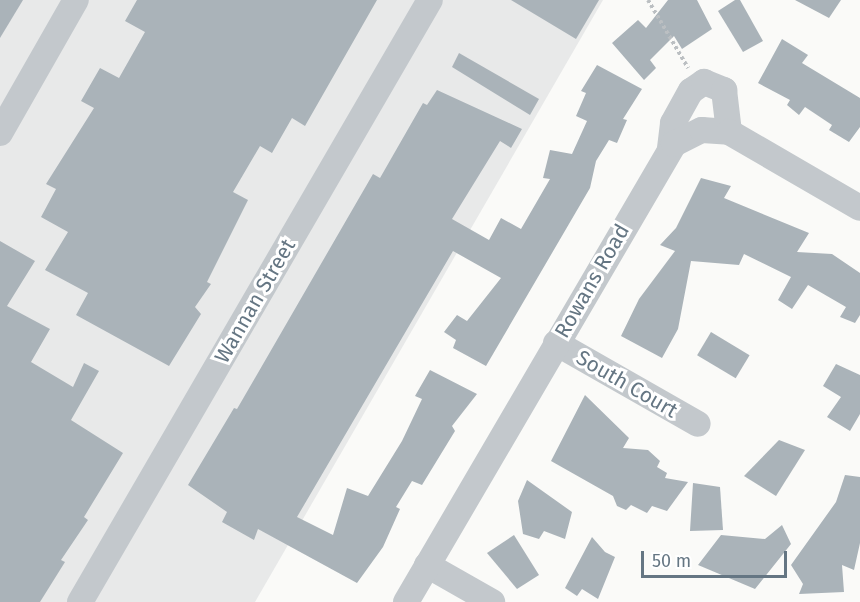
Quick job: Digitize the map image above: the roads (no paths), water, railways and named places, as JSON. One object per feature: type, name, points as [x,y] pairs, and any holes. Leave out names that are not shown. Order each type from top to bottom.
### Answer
[{"type":"street","points":[[0,133],[76,0]]},
{"type":"street","name":"Wannan Street","points":[[80,602],[430,0]]},
{"type":"street","points":[[670,148],[673,123],[692,91],[704,82],[724,90],[729,132],[860,208]]},
{"type":"street","name":"Rowans Road","points":[[406,602],[670,148],[692,133],[729,132]]},
{"type":"street","name":"South Court","points":[[556,343],[698,424]]},
{"type":"street","points":[[427,566],[492,602]]}]
